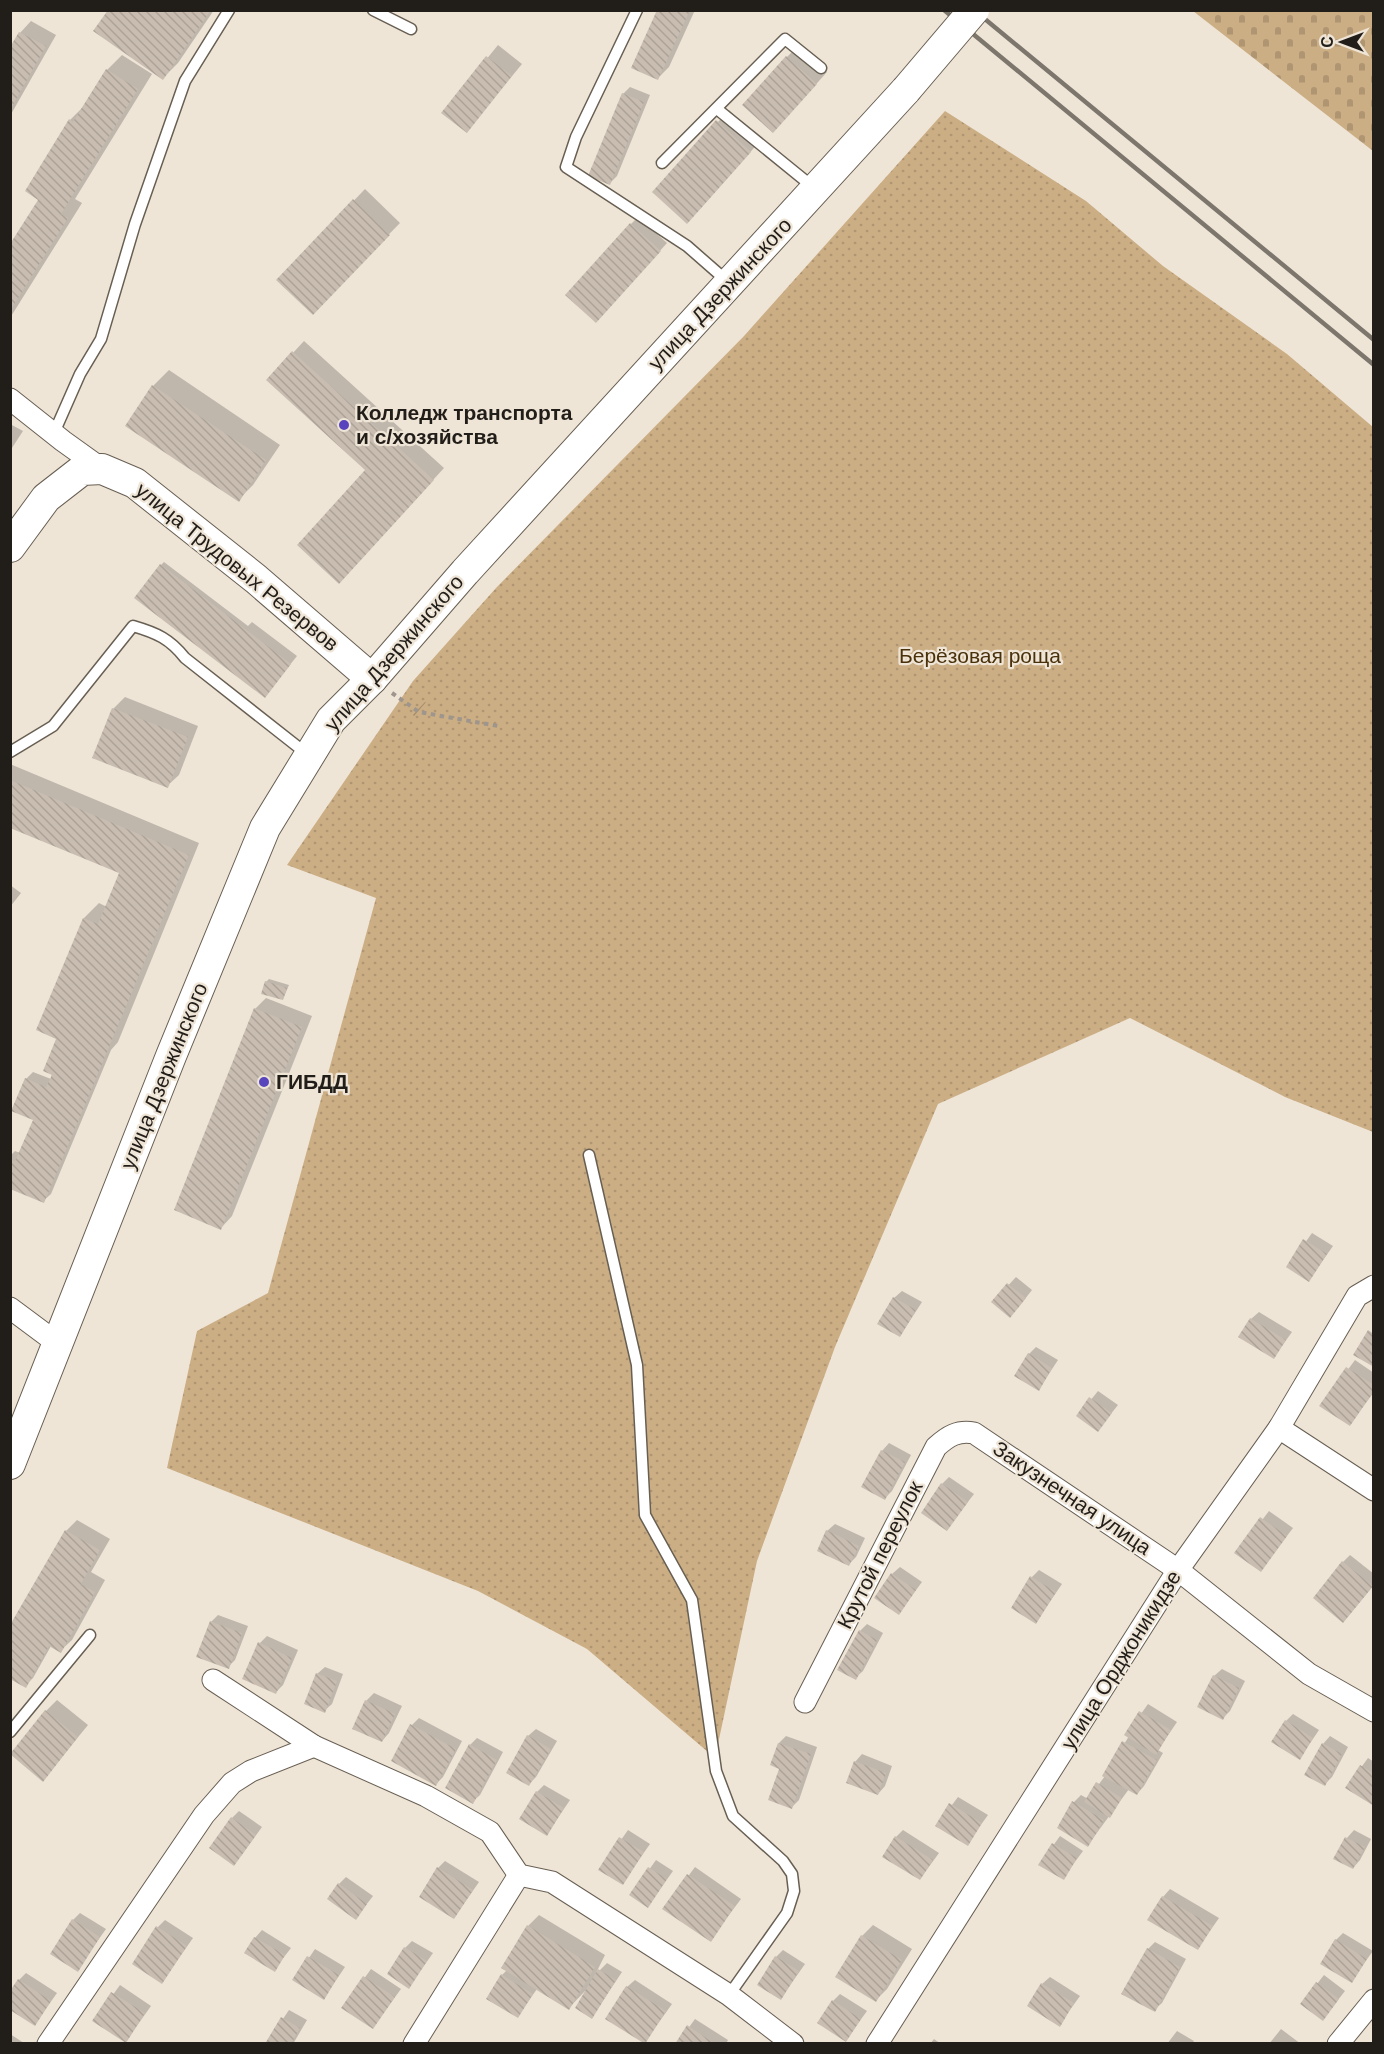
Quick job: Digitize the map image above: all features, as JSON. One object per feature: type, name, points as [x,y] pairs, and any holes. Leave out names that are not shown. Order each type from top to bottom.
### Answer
[{"type":"main road","name":"улица Дзержинского","points":[[10,1464],[171,1056],[265,828],[331,720],[372,679],[465,572],[906,90],[974,10]]},
{"type":"main road","name":"улица Трудовых Резервов","points":[[102,469],[135,483],[256,579],[372,679]]},
{"type":"main road","points":[[10,548],[46,498],[82,470],[102,469]]},
{"type":"street","name":"улица Трудовых Резервов","points":[[10,399],[102,469]]},
{"type":"street","name":"улица Орджоникидзе","points":[[877,2043],[1178,1570],[1279,1428],[1357,1296],[1374,1286]]},
{"type":"street","points":[[10,1308],[57,1343]]},
{"type":"street","points":[[1279,1428],[1374,1490]]},
{"type":"street","name":"Крутой переулок","points":[[805,1702],[936,1447],[947,1437],[963,1431],[974,1433]]},
{"type":"street","name":"Закузнечная улица","points":[[974,1433],[1178,1570],[1309,1674],[1374,1711]]},
{"type":"street","points":[[213,1680],[314,1746],[426,1796],[490,1832],[519,1875],[552,1881],[729,1995],[794,2043]]},
{"type":"street","points":[[48,2043],[217,1800],[232,1783],[251,1771],[314,1746]]},
{"type":"street","points":[[414,2043],[519,1875]]},
{"type":"street","points":[[1338,2043],[1374,2000]]},
{"type":"lane","points":[[54,433],[80,374],[101,339],[135,224],[186,81],[228,10]]},
{"type":"lane","points":[[373,10],[411,28]]},
{"type":"lane","points":[[637,10],[576,137],[566,167],[687,246],[730,283]]},
{"type":"lane","points":[[662,163],[785,39],[821,68]]},
{"type":"lane","points":[[717,109],[816,189]]},
{"type":"lane","points":[[10,752],[53,726],[133,626],[156,632],[172,642],[185,658],[309,755]]},
{"type":"lane","points":[[589,1155],[636,1365],[645,1515],[693,1600],[716,1771],[733,1816],[783,1862],[792,1874],[794,1891],[787,1913],[729,1995]]},
{"type":"lane","points":[[10,1732],[90,1635]]},
{"type":"path","points":[[416,709],[498,726]]},
{"type":"green space","points":[[1193,11],[1373,11],[1373,151]]},
{"type":"green space","name":"Берёзовая роща","points":[[945,111],[1086,201],[1163,266],[1287,354],[1373,427],[1373,1132],[1285,1097],[1130,1018],[938,1104],[835,1347],[757,1561],[715,1758],[587,1649],[478,1591],[167,1468],[197,1331],[268,1293],[376,898],[287,865],[413,681],[496,588],[744,336]]},
{"type":"building","points":[[108,10],[211,10],[163,80],[93,31]]},
{"type":"building","points":[[657,10],[690,10],[658,80],[631,68]]},
{"type":"building","points":[[19,32],[46,46],[10,110],[10,47]]},
{"type":"building","points":[[486,56],[512,76],[467,133],[441,113]]},
{"type":"building","points":[[786,56],[817,84],[773,133],[742,105]]},
{"type":"building","points":[[106,69],[138,89],[61,214],[68,218],[10,311],[10,244],[38,200],[25,191],[69,119],[73,122]]},
{"type":"building","points":[[622,93],[644,102],[610,185],[588,176]]},
{"type":"building","points":[[716,120],[751,152],[687,224],[652,192]]},
{"type":"building","points":[[353,199],[390,235],[313,315],[276,280]]},
{"type":"building","points":[[630,223],[661,251],[596,323],[565,295]]},
{"type":"building","name":"Колледж транспорта и с/хозяйства","points":[[292,351],[434,480],[339,584],[297,545],[365,470],[266,380]]},
{"type":"building","points":[[152,385],[266,460],[239,502],[125,426]]},
{"type":"building","points":[[160,564],[291,664],[265,698],[134,598]]},
{"type":"building","points":[[112,708],[188,737],[168,788],[92,758]]},
{"type":"building","points":[[10,780],[189,855],[44,1203],[10,1189],[10,1159],[15,1161],[33,1120],[11,1111],[25,1078],[46,1087],[52,1075],[43,1071],[56,1039],[36,1030],[83,918],[98,924],[119,873],[10,828]]},
{"type":"building","points":[[265,981],[287,988],[283,1000],[261,994]]},
{"type":"building","points":[[254,1008],[302,1027],[221,1230],[174,1210]]},
{"type":"building","points":[[1303,1239],[1327,1254],[1309,1282],[1286,1267]]},
{"type":"building","points":[[1007,1283],[1026,1298],[1010,1318],[991,1302]]},
{"type":"building","points":[[893,1297],[916,1310],[900,1337],[877,1324]]},
{"type":"building","points":[[1250,1318],[1286,1340],[1274,1359],[1238,1337]]},
{"type":"building","points":[[1368,1330],[1374,1334],[1374,1367],[1353,1355]]},
{"type":"building","points":[[1028,1353],[1052,1368],[1039,1391],[1014,1376]]},
{"type":"building","points":[[1346,1367],[1374,1385],[1374,1391],[1350,1426],[1319,1406]]},
{"type":"building","points":[[1089,1397],[1112,1413],[1098,1432],[1076,1416]]},
{"type":"building","points":[[881,1450],[905,1462],[885,1500],[861,1487]]},
{"type":"building","points":[[941,1483],[968,1502],[947,1531],[921,1513]]},
{"type":"building","points":[[1260,1517],[1287,1536],[1261,1572],[1234,1553]]},
{"type":"building","points":[[65,1530],[100,1550],[81,1584],[95,1592],[61,1653],[49,1646],[26,1688],[10,1679],[10,1625]]},
{"type":"building","points":[[826,1530],[859,1546],[849,1566],[817,1551]]},
{"type":"building","points":[[1342,1561],[1373,1586],[1343,1623],[1313,1598]]},
{"type":"building","points":[[891,1573],[916,1590],[899,1615],[874,1598]]},
{"type":"building","points":[[1030,1576],[1056,1592],[1036,1624],[1011,1608]]},
{"type":"building","points":[[210,1621],[242,1633],[229,1669],[196,1657]]},
{"type":"building","points":[[859,1630],[877,1640],[856,1680],[837,1670]]},
{"type":"building","points":[[258,1642],[292,1658],[276,1694],[242,1679]]},
{"type":"building","points":[[316,1673],[337,1681],[325,1713],[304,1704]]},
{"type":"building","points":[[1213,1675],[1239,1688],[1223,1720],[1197,1707]]},
{"type":"building","points":[[365,1700],[395,1714],[382,1742],[352,1729]]},
{"type":"building","points":[[45,1710],[78,1737],[43,1782],[10,1754]]},
{"type":"building","points":[[1139,1711],[1171,1730],[1156,1755],[1124,1735]]},
{"type":"building","points":[[1285,1720],[1313,1738],[1300,1760],[1271,1742]]},
{"type":"building","points":[[410,1724],[456,1749],[436,1786],[391,1761]]},
{"type":"building","points":[[527,1735],[551,1749],[529,1786],[506,1773]]},
{"type":"building","points":[[1122,1741],[1157,1760],[1137,1795],[1102,1776]]},
{"type":"building","points":[[778,1743],[811,1754],[792,1809],[768,1800],[779,1769],[770,1765]]},
{"type":"building","points":[[1322,1743],[1342,1754],[1325,1786],[1304,1775]]},
{"type":"building","points":[[469,1744],[497,1760],[473,1804],[445,1788]]},
{"type":"building","points":[[854,1761],[886,1773],[878,1795],[846,1783]]},
{"type":"building","points":[[1360,1765],[1374,1773],[1374,1806],[1345,1788]]},
{"type":"building","points":[[1096,1782],[1122,1798],[1110,1818],[1084,1802]]},
{"type":"building","points":[[536,1791],[564,1808],[547,1836],[519,1819]]},
{"type":"building","points":[[1072,1801],[1104,1820],[1088,1847],[1057,1828]]},
{"type":"building","points":[[949,1803],[982,1823],[968,1846],[935,1826]]},
{"type":"building","points":[[231,1817],[256,1835],[234,1866],[209,1848]]},
{"type":"building","points":[[895,1836],[933,1860],[920,1880],[882,1857]]},
{"type":"building","points":[[619,1837],[644,1852],[623,1885],[598,1870]]},
{"type":"building","points":[[1345,1837],[1365,1847],[1353,1869],[1333,1859]]},
{"type":"building","points":[[1052,1843],[1077,1858],[1064,1880],[1038,1865]]},
{"type":"building","points":[[437,1867],[473,1890],[454,1919],[419,1897]]},
{"type":"building","points":[[648,1867],[667,1879],[648,1908],[629,1895]]},
{"type":"building","points":[[687,1874],[735,1906],[711,1942],[662,1909]]},
{"type":"building","points":[[338,1883],[367,1904],[356,1920],[327,1899]]},
{"type":"building","points":[[1162,1896],[1213,1926],[1198,1950],[1147,1920]]},
{"type":"building","points":[[72,1919],[100,1937],[78,1972],[50,1954]]},
{"type":"building","points":[[527,1925],[595,1967],[569,2010],[501,1968]]},
{"type":"building","points":[[156,1926],[187,1946],[162,1984],[132,1964]]},
{"type":"building","points":[[861,1935],[902,1960],[876,2002],[835,1977]]},
{"type":"building","points":[[254,1937],[285,1955],[275,1972],[244,1953]]},
{"type":"building","points":[[1335,1939],[1367,1959],[1352,1983],[1320,1964]]},
{"type":"building","points":[[404,1947],[427,1961],[409,1989],[387,1974]]},
{"type":"building","points":[[1147,1948],[1180,1967],[1155,2012],[1121,1994]]},
{"type":"building","points":[[307,1956],[339,1975],[324,2000],[292,1980]]},
{"type":"building","points":[[775,1956],[799,1971],[781,2000],[757,1985]]},
{"type":"building","points":[[598,1969],[616,1980],[592,2019],[575,2008]]},
{"type":"building","points":[[501,1974],[533,1994],[518,2018],[486,1999]]},
{"type":"building","points":[[363,1976],[395,1997],[373,2029],[341,2008]]},
{"type":"building","points":[[18,1979],[51,2001],[35,2026],[10,2010],[10,1991]]},
{"type":"building","points":[[1316,1982],[1339,1999],[1323,2021],[1300,2004]]},
{"type":"building","points":[[1041,1983],[1074,2003],[1060,2027],[1027,2006]]},
{"type":"building","points":[[626,1986],[666,2011],[645,2044],[605,2019]]},
{"type":"building","points":[[111,1992],[145,2013],[126,2043],[92,2021]]},
{"type":"building","points":[[832,2000],[861,2019],[846,2042],[817,2023]]},
{"type":"building","points":[[281,2017],[300,2028],[291,2044],[269,2044],[266,2042]]},
{"type":"building","points":[[687,2025],[715,2044],[675,2044]]},
{"type":"railway","points":[[944,10],[1374,365]]},
{"type":"railway","points":[[974,10],[1374,340]]},
{"type":"place","name":"Колледж транспорта и с/хозяйства","points":[[344,425]]},
{"type":"place","name":"ГИБДД","points":[[264,1082]]}]
